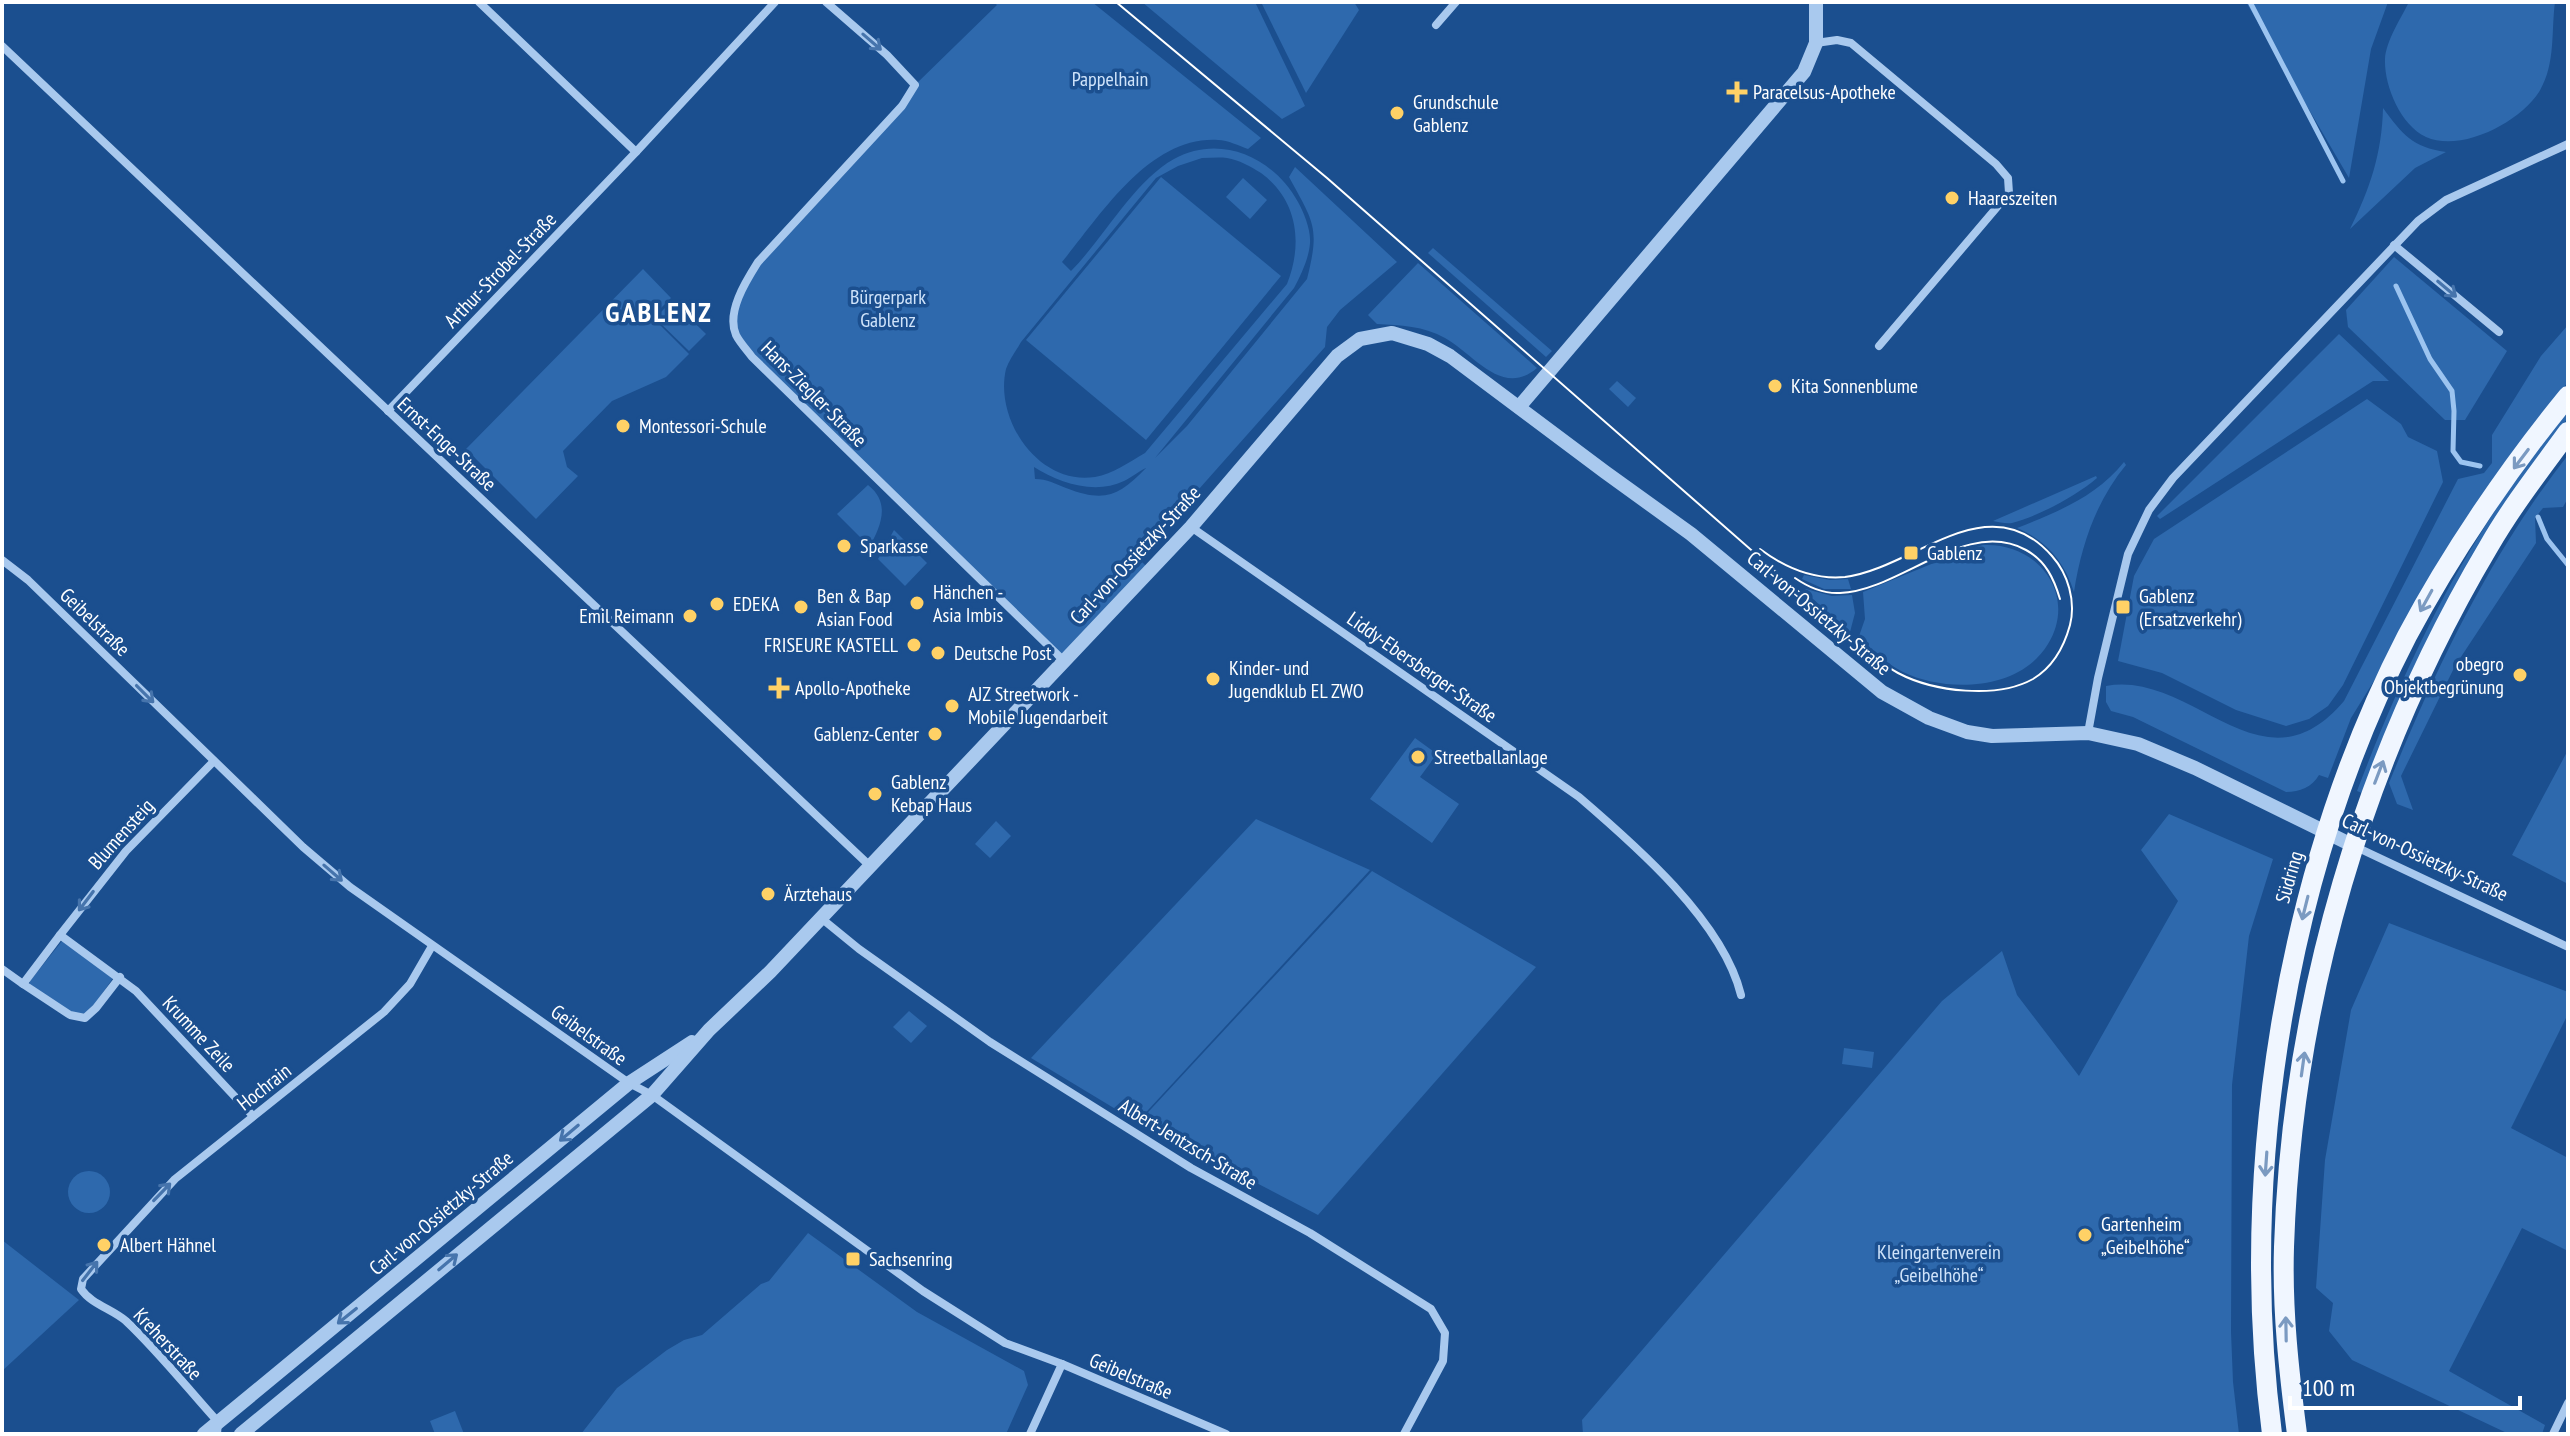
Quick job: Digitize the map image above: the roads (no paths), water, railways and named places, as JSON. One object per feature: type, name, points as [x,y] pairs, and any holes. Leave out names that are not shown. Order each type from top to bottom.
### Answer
[{"type":"main road","name":"Südring","points":[[2272,1434],[2262,1303],[2262,1219],[2276,1059],[2307,903],[2340,789],[2406,638],[2431,593],[2504,482],[2568,396]]},
{"type":"main road","points":[[2297,1434],[2286,1350],[2284,1250],[2291,1143],[2306,1041],[2325,945],[2354,846],[2390,743],[2436,646],[2489,546],[2568,432]]},
{"type":"street","points":[[479,2],[636,152]]},
{"type":"street","name":"Arthur-Strobel-Straße","points":[[388,411],[775,2]]},
{"type":"street","name":"Hans-Ziegler-Straße","points":[[826,2],[887,55],[915,85],[902,106],[758,262],[743,285],[735,309],[735,334],[752,357],[1064,661]]},
{"type":"street","points":[[1436,25],[1456,2]]},
{"type":"street","points":[[1519,407],[1804,72],[1816,43],[1816,2]]},
{"type":"street","points":[[1816,43],[1837,40],[1851,43],[1996,164],[2008,178],[2009,193],[1879,346]]},
{"type":"street","name":"Ernst-Enge-Straße","points":[[2,46],[870,866]]},
{"type":"street","points":[[2088,733],[2128,554],[2149,510],[2173,478],[2418,221],[2446,200],[2568,144]]},
{"type":"street","points":[[2394,245],[2499,332]]},
{"type":"street","name":"Carl-von-Ossietzky-Straße","points":[[241,1434],[652,1095],[709,1030],[770,972],[1191,527],[1337,356],[1367,336],[1392,333],[1428,344],[1450,356],[1691,534],[1899,704],[1967,732],[1992,736],[2088,733],[2138,744],[2195,768],[2568,947]]},
{"type":"street","name":"Liddy-Ebersberger-Straße","points":[[1191,527],[1579,797],[1637,847],[1684,897],[1720,949],[1737,979],[1741,995]]},
{"type":"street","name":"Geibelstraße","points":[[4,565],[38,590],[303,847],[350,887],[432,946],[560,1032],[629,1083],[652,1095],[923,1291],[1005,1343],[1226,1434]]},
{"type":"street","name":"Blumensteig","points":[[23,984],[126,851],[214,761]]},
{"type":"street","name":"Albert-Jentzsch-Straße","points":[[821,918],[859,949],[990,1042],[1191,1168],[1310,1233],[1431,1309],[1445,1333],[1443,1361],[1404,1434]]},
{"type":"street","name":"Krumme Zeile","points":[[60,935],[136,991],[253,1116]]},
{"type":"street","name":"Hochrain","points":[[109,1249],[175,1179],[384,1012],[410,984],[432,946]]},
{"type":"street","points":[[2,969],[70,1015],[85,1018],[120,977]]},
{"type":"street","name":"Carl-von-Ossietzky-Straße","points":[[204,1434],[217,1428],[629,1083],[709,1030]]},
{"type":"street","name":"Kreherstraße","points":[[109,1249],[83,1279],[81,1289],[131,1326],[217,1428]]},
{"type":"street","points":[[1030,1434],[1062,1364]]},
{"type":"street","points":[[2553,1434],[2568,1403]]},
{"type":"waterway","points":[[2250,2],[2343,181]]},
{"type":"waterway","points":[[2396,286],[2430,359],[2452,391],[2453,451],[2461,462],[2480,466]]},
{"type":"waterway","points":[[2538,517],[2547,539],[2568,565]]},
{"type":"tram line","points":[[1116,2],[1327,178],[1863,648],[1898,673],[1929,685],[1966,691],[2018,685],[2046,669],[2061,649],[2070,625],[2071,597],[2058,563],[2028,536],[2002,527],[1977,528],[1951,536],[1871,571],[1845,577],[1800,571],[1760,549]]},
{"type":"tram line","points":[[1795,578],[1810,587],[1840,593],[1886,581],[1957,549],[1980,543],[2003,542],[2026,550],[2039,559],[2052,578],[2060,599]]},
{"type":"place","name":"Paracelsus-Apotheke","points":[[1737,92]]},
{"type":"place","name":"Grundschule Gablenz","points":[[1397,113]]},
{"type":"place","name":"Haareszeiten","points":[[1952,198]]},
{"type":"place","name":"Kita Sonnenblume","points":[[1775,386]]},
{"type":"place","name":"Montessori-Schule","points":[[623,426]]},
{"type":"place","name":"Sparkasse","points":[[844,546]]},
{"type":"place","name":"Gablenz","points":[[1911,553]]},
{"type":"place","name":"Hänchen - Asia Imbis","points":[[917,603]]},
{"type":"place","name":"EDEKA","points":[[717,604]]},
{"type":"place","name":"Ben & Bap Asian Food","points":[[801,607]]},
{"type":"place","name":"Gablenz (Ersatzverkehr)","points":[[2123,607]]},
{"type":"place","name":"Emil Reimann","points":[[690,616]]},
{"type":"place","name":"FRISEURE KASTELL","points":[[914,645]]},
{"type":"place","name":"Deutsche Post","points":[[938,653]]},
{"type":"place","name":"obegro Objektbegrünung","points":[[2520,675]]},
{"type":"place","name":"Kinder- und Jugendklub EL ZWO","points":[[1213,679]]},
{"type":"place","name":"Apollo-Apotheke","points":[[779,688]]},
{"type":"place","name":"AJZ Streetwork - Mobile Jugendarbeit","points":[[952,706]]},
{"type":"place","name":"Gablenz-Center","points":[[935,734]]},
{"type":"place","name":"Streetballanlage","points":[[1418,757]]},
{"type":"place","name":"Gablenz Kebap Haus","points":[[875,794]]},
{"type":"place","name":"Ärztehaus","points":[[768,894]]},
{"type":"place","name":"Gartenheim „Geibelhöhe“","points":[[2085,1235]]},
{"type":"place","name":"Albert Hähnel","points":[[104,1245]]},
{"type":"place","name":"Sachsenring","points":[[853,1259]]},
{"type":"district","name":"GABLENZ","points":[[659,311]]},
{"type":"park label","name":"Pappelhain","points":[[1110,79]]},
{"type":"park label","name":"Bürgerpark Gablenz","points":[[888,308]]},
{"type":"park label","name":"Kleingartenverein „Geibelhöhe“","points":[[1939,1264]]}]
